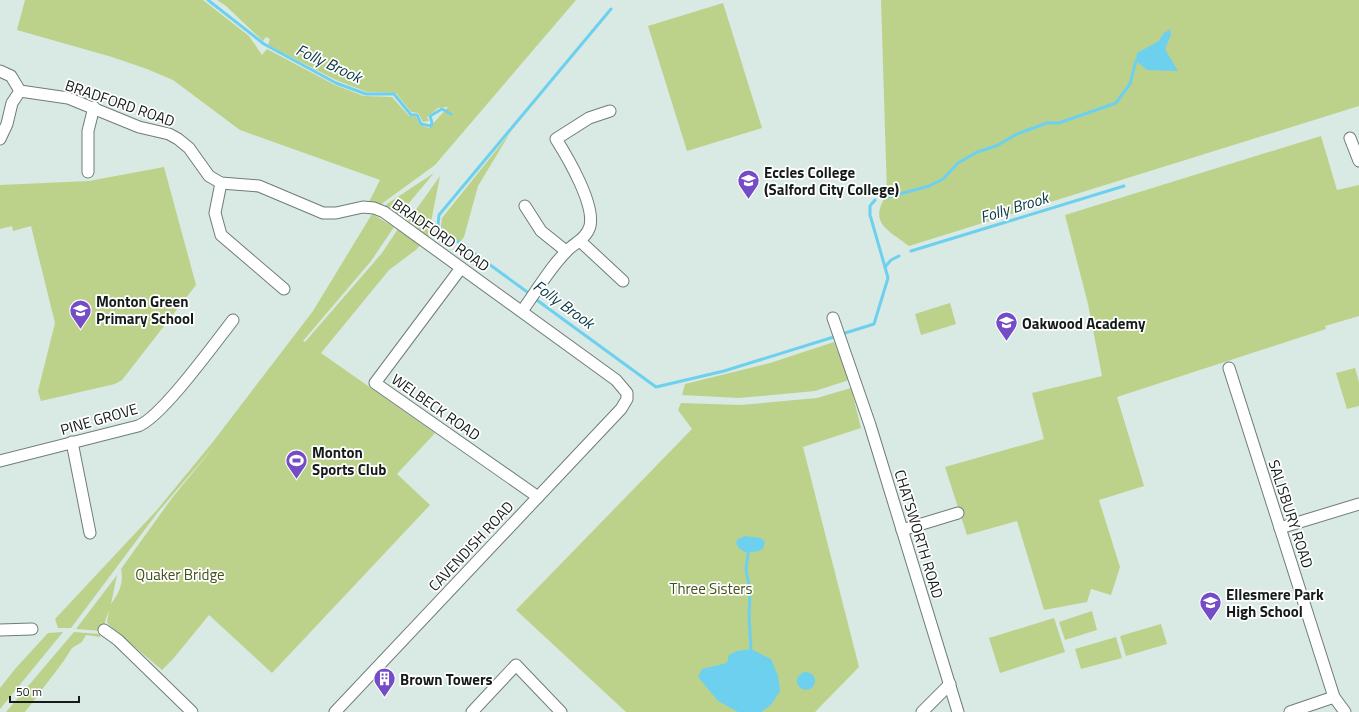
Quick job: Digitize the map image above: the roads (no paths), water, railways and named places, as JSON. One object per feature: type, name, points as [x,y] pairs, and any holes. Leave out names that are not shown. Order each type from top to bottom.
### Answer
[{"type":"street","points":[[0,71],[11,76],[20,91],[12,103],[7,124],[0,139]]},
{"type":"street","name":"BRADFORD ROAD","points":[[20,91],[68,98],[94,107],[139,127],[162,132],[178,139],[189,148],[205,172],[221,182],[259,186],[323,213],[336,213],[363,207],[380,210],[616,380],[624,388],[627,399]]},
{"type":"street","points":[[88,172],[88,131],[94,107]]},
{"type":"street","points":[[522,311],[566,252],[580,241],[590,228],[589,211],[577,175],[554,135],[583,121],[594,111],[610,111]]},
{"type":"street","points":[[1350,138],[1359,161]]},
{"type":"street","points":[[221,182],[215,213],[221,236],[284,289]]},
{"type":"street","points":[[525,206],[541,231],[566,252]]},
{"type":"street","points":[[580,241],[623,281]]},
{"type":"street","name":"WELBECK ROAD","points":[[461,268],[375,383],[538,497]]},
{"type":"street","name":"PINE GROVE","points":[[0,461],[138,426],[148,422],[233,320]]},
{"type":"street","name":"CHATSWORTH ROAD","points":[[834,322],[872,431],[958,712]]},
{"type":"street","name":"SALISBURY ROAD","points":[[1229,368],[1334,697],[1345,712]]},
{"type":"street","name":"CAVENDISH ROAD","points":[[335,712],[621,409],[627,399]]},
{"type":"street","points":[[72,442],[90,533]]},
{"type":"street","points":[[1280,528],[1359,504]]},
{"type":"street","points":[[902,530],[958,513]]},
{"type":"street","points":[[0,630],[32,629]]},
{"type":"street","points":[[104,630],[118,640],[192,712]]},
{"type":"street","points":[[472,712],[516,666],[561,712]]},
{"type":"street","points":[[922,712],[950,684]]},
{"type":"street","points":[[1290,712],[1334,697]]},
{"type":"water","points":[[1170,29],[1171,35],[1165,49],[1178,71],[1147,70],[1136,61],[1137,53],[1159,41],[1163,34]]},
{"type":"water","points":[[745,536],[761,538],[765,542],[763,549],[755,552],[741,550],[736,543],[738,539]]},
{"type":"water","points":[[751,649],[771,659],[778,676],[780,691],[771,705],[761,712],[738,712],[718,701],[698,677],[702,669],[727,663],[729,655],[737,651]]},
{"type":"water","points":[[806,672],[812,675],[815,681],[812,687],[806,690],[800,687],[797,681],[800,675]]},
{"type":"waterway","name":"Folly Brook","points":[[208,0],[264,44],[336,83],[366,94],[394,94],[411,115],[417,115],[421,124],[431,126],[432,123],[430,116],[442,109],[451,114]]},
{"type":"waterway","name":"Folly Brook","points":[[530,294],[442,230],[438,226],[439,215],[611,9]]},
{"type":"waterway","points":[[889,197],[929,186],[943,179],[958,163],[977,152],[996,146],[1017,134],[1047,123],[1059,123],[1116,103],[1130,84],[1136,61]]},
{"type":"waterway","name":"Folly Brook","points":[[911,251],[1124,186]]},
{"type":"waterway","points":[[875,200],[870,206],[870,215],[885,267]]},
{"type":"waterway","name":"Folly Brook","points":[[842,334],[874,324],[888,278],[885,267],[891,260],[899,256]]},
{"type":"waterway","name":"Folly Brook","points":[[534,298],[656,387],[724,371],[837,336]]},
{"type":"waterway","points":[[748,553],[746,570],[750,590],[749,616],[751,649]]},
{"type":"place","name":"Eccles College (Salford City College)","points":[[748,200]]},
{"type":"place","name":"Monton Green Primary School","points":[[81,330]]},
{"type":"place","name":"Oakwood Academy","points":[[1007,342]]},
{"type":"place","name":"Monton Sports Club","points":[[296,480]]},
{"type":"place","name":"Ellesmere Park High School","points":[[1211,622]]},
{"type":"place","name":"Brown Towers","points":[[384,698]]},
{"type":"park label","name":"Quaker Bridge","points":[[180,574]]},
{"type":"park label","name":"Three Sisters","points":[[711,588]]}]
